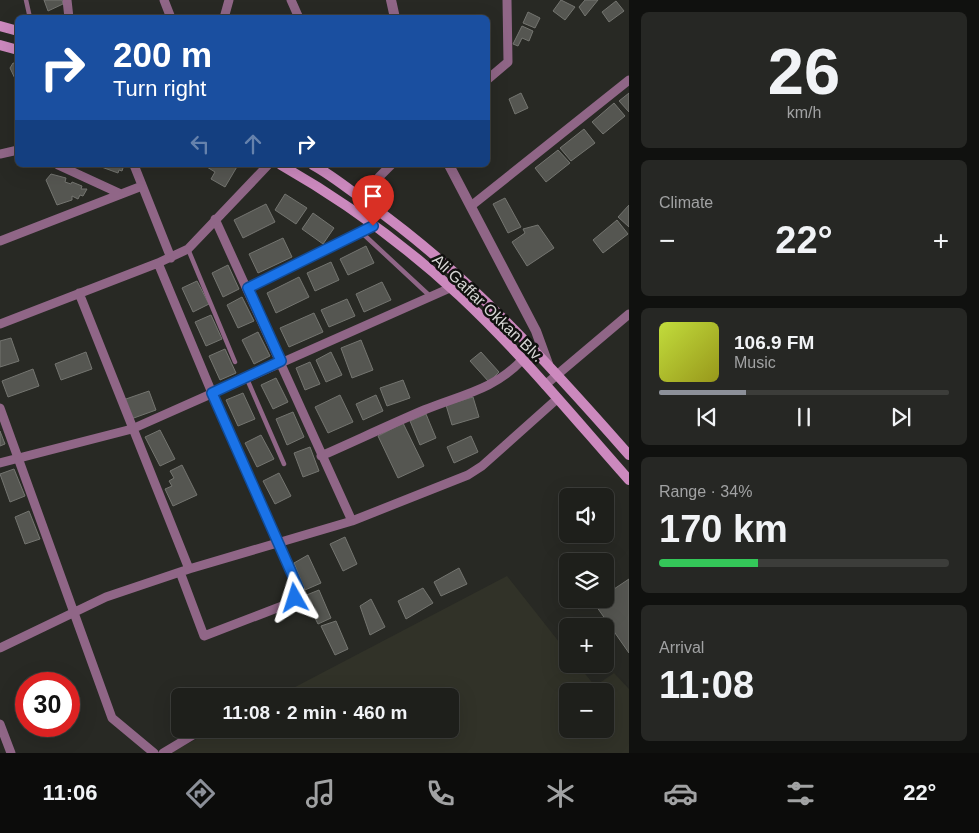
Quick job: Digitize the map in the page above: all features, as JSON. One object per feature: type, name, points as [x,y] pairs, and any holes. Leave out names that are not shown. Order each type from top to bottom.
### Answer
[{"type":"main road","points":[[0,26],[15,30]]},
{"type":"main road","points":[[0,45],[15,49]]},
{"type":"main road","name":"Ali Gaffar Okkan Blv.","points":[[284,167],[318,186],[411,254],[450,288],[522,360],[629,480]]},
{"type":"main road","name":"Ali Gaffar Okkan Blv.","points":[[316,167],[407,231],[478,292],[558,374],[629,455]]},
{"type":"street","points":[[67,0],[69,15]]},
{"type":"street","points":[[164,0],[170,15]]},
{"type":"street","points":[[225,15],[229,0]]},
{"type":"street","points":[[291,0],[298,15]]},
{"type":"street","points":[[391,0],[394,15]]},
{"type":"street","points":[[490,76],[508,62],[507,0]]},
{"type":"street","points":[[472,206],[629,80]]},
{"type":"street","points":[[0,154],[15,151]]},
{"type":"street","points":[[62,167],[121,194]]},
{"type":"street","points":[[135,167],[171,258]]},
{"type":"street","points":[[0,324],[171,258],[188,249],[266,167]]},
{"type":"street","points":[[362,199],[386,167]]},
{"type":"street","points":[[450,167],[536,331],[548,364]]},
{"type":"street","points":[[0,241],[142,186]]},
{"type":"street","points":[[215,219],[248,288],[321,456],[352,522]]},
{"type":"street","points":[[248,288],[373,226]]},
{"type":"street","points":[[79,293],[132,429],[184,571],[204,636],[290,602],[295,598],[298,588],[212,393],[158,263]]},
{"type":"street","points":[[0,463],[17,457],[132,429],[281,361],[450,288]]},
{"type":"street","points":[[545,385],[629,314]]},
{"type":"street","points":[[321,456],[423,410],[494,383],[506,376],[522,360]]},
{"type":"street","points":[[0,648],[106,597],[279,542],[352,522],[468,475],[482,466],[556,399]]},
{"type":"street","points":[[0,408],[112,718],[148,746],[154,753]]},
{"type":"street","points":[[0,724],[11,753]]},
{"type":"street","points":[[163,753],[188,738]]},
{"type":"lane","points":[[26,0],[29,15]]},
{"type":"lane","points":[[361,232],[431,297]]},
{"type":"lane","points":[[188,249],[235,362]]},
{"type":"lane","points":[[246,377],[284,464]]},
{"type":"shaded area","points":[[507,576],[559,642],[559,673],[584,673],[593,683],[559,683],[559,738],[614,738],[614,683],[599,683],[614,673],[629,689],[629,753],[170,753],[199,738],[459,738],[459,688],[293,688]]},
{"type":"building","points":[[44,0],[62,0],[63,4],[48,11]]},
{"type":"building","points":[[561,0],[575,7],[565,20],[553,11]]},
{"type":"building","points":[[585,0],[598,0],[585,16],[579,7]]},
{"type":"building","points":[[616,1],[624,11],[609,22],[602,12]]},
{"type":"building","points":[[528,12],[540,18],[535,28],[523,23]]},
{"type":"building","points":[[522,26],[533,31],[529,41],[522,38],[518,46],[513,44]]},
{"type":"building","points":[[13,63],[15,63],[15,79],[10,68]]},
{"type":"building","points":[[521,93],[528,108],[515,114],[509,99]]},
{"type":"building","points":[[629,93],[629,112],[619,101]]},
{"type":"building","points":[[614,103],[625,116],[603,134],[592,122]]},
{"type":"building","points":[[584,129],[595,143],[571,161],[560,148]]},
{"type":"building","points":[[558,150],[570,163],[546,182],[535,168]]},
{"type":"building","points":[[102,167],[123,167],[122,171],[119,170],[118,173]]},
{"type":"building","points":[[207,167],[237,167],[225,187],[211,179],[215,172]]},
{"type":"building","points":[[51,174],[66,178],[65,182],[71,184],[72,182],[82,186],[81,189],[87,189],[83,196],[80,195],[78,199],[72,196],[72,200],[57,205],[46,180]]},
{"type":"building","points":[[285,194],[307,208],[296,224],[275,210]]},
{"type":"building","points":[[505,198],[521,227],[508,233],[493,204]]},
{"type":"building","points":[[266,204],[275,222],[243,238],[234,220]]},
{"type":"building","points":[[629,205],[629,227],[618,217]]},
{"type":"building","points":[[313,213],[334,228],[323,244],[302,229]]},
{"type":"building","points":[[617,220],[628,234],[603,253],[593,240]]},
{"type":"building","points":[[538,225],[554,248],[527,266],[512,242],[525,233],[523,229]]},
{"type":"building","points":[[283,238],[292,257],[258,273],[249,254]]},
{"type":"building","points":[[366,246],[374,263],[348,275],[340,259]]},
{"type":"building","points":[[331,262],[339,280],[315,291],[307,273]]},
{"type":"building","points":[[228,265],[239,289],[223,297],[212,273]]},
{"type":"building","points":[[299,277],[309,297],[276,313],[267,293]]},
{"type":"building","points":[[197,281],[209,304],[193,312],[182,288]]},
{"type":"building","points":[[382,282],[391,300],[364,312],[356,294]]},
{"type":"building","points":[[242,297],[254,321],[238,328],[227,305]]},
{"type":"building","points":[[347,299],[355,316],[329,327],[321,310]]},
{"type":"building","points":[[314,313],[323,332],[289,347],[280,328]]},
{"type":"building","points":[[211,315],[222,339],[206,346],[195,322]]},
{"type":"building","points":[[258,332],[270,356],[254,364],[242,340]]},
{"type":"building","points":[[11,338],[19,361],[0,367],[0,341]]},
{"type":"building","points":[[361,340],[373,370],[352,378],[341,348]]},
{"type":"building","points":[[225,349],[236,373],[220,380],[209,356]]},
{"type":"building","points":[[86,352],[92,369],[61,380],[55,364]]},
{"type":"building","points":[[331,352],[342,375],[326,382],[316,360]]},
{"type":"building","points":[[481,352],[499,372],[489,382],[470,361]]},
{"type":"building","points":[[310,362],[320,384],[305,390],[296,368]]},
{"type":"building","points":[[33,369],[39,386],[8,397],[2,381]]},
{"type":"building","points":[[276,378],[288,402],[273,409],[261,385]]},
{"type":"building","points":[[403,380],[410,398],[387,406],[380,388]]},
{"type":"building","points":[[149,391],[156,410],[131,419],[123,400]]},
{"type":"building","points":[[243,393],[255,419],[238,426],[226,400]]},
{"type":"building","points":[[340,395],[353,422],[328,433],[315,407]]},
{"type":"building","points":[[376,395],[383,411],[363,420],[356,404]]},
{"type":"building","points":[[473,397],[479,417],[452,425],[446,405]]},
{"type":"building","points":[[293,412],[304,437],[287,445],[276,419]]},
{"type":"building","points":[[426,414],[436,438],[420,445],[410,421]]},
{"type":"building","points":[[403,423],[424,466],[398,478],[378,436]]},
{"type":"building","points":[[160,430],[175,459],[160,466],[145,437]]},
{"type":"building","points":[[0,431],[5,444],[0,446]]},
{"type":"building","points":[[261,435],[274,459],[257,467],[245,443]]},
{"type":"building","points":[[471,436],[478,452],[454,463],[447,447]]},
{"type":"building","points":[[310,447],[319,471],[303,477],[294,453]]},
{"type":"building","points":[[182,465],[197,495],[173,506],[165,489],[172,486],[169,481],[174,478],[170,471]]},
{"type":"building","points":[[14,469],[25,496],[10,502],[0,474]]},
{"type":"building","points":[[279,473],[291,496],[275,504],[263,481]]},
{"type":"building","points":[[29,511],[40,539],[25,544],[15,517]]},
{"type":"building","points":[[345,537],[357,564],[343,571],[330,544]]},
{"type":"building","points":[[308,555],[321,583],[305,590],[294,563]]},
{"type":"building","points":[[459,568],[467,584],[441,596],[434,582]]},
{"type":"building","points":[[629,579],[629,653],[614,632],[614,618],[604,618],[598,608],[614,608],[614,589]]},
{"type":"building","points":[[423,588],[433,603],[406,619],[398,601]]},
{"type":"building","points":[[319,590],[331,618],[318,624],[304,596]]},
{"type":"building","points":[[371,599],[385,627],[370,635],[360,606]]},
{"type":"building","points":[[336,621],[348,649],[335,655],[321,626]]},
{"type":"route","points":[[295,598],[298,588],[296,583],[212,393],[281,361],[248,288],[373,226]]}]
